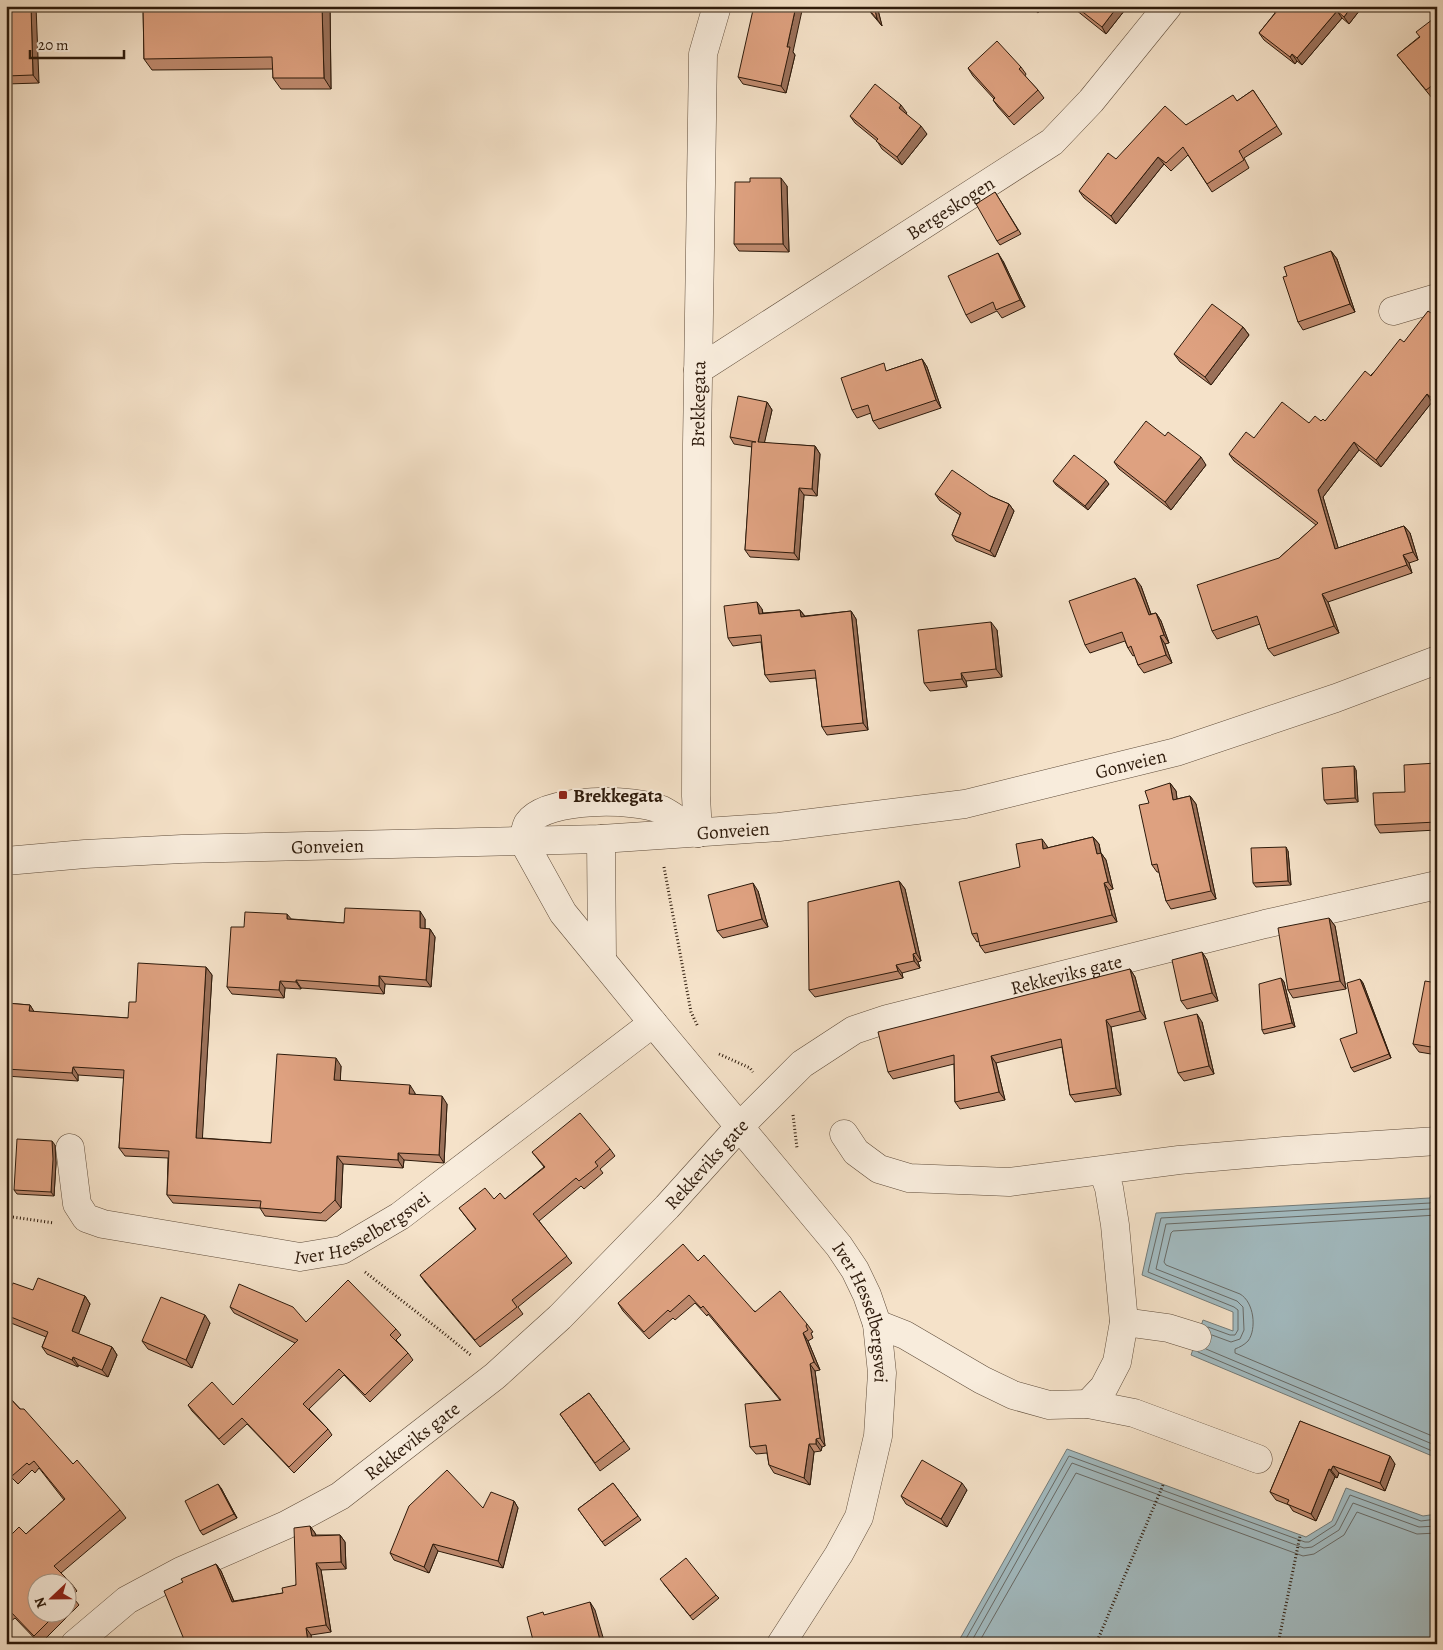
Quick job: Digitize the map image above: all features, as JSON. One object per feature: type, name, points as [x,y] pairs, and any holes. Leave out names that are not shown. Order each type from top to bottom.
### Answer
[{"type":"street","name":"Brekkegata","points":[[698,833],[696,786],[698,370],[703,54],[717,6]]},
{"type":"street","name":"Bergeskogen","points":[[698,370],[1052,142],[1091,101],[1168,6]]},
{"type":"street","points":[[1393,310],[1437,298]]},
{"type":"street","name":"Gonveien","points":[[6,862],[85,854],[182,849],[601,839],[779,827],[966,804],[1176,752],[1336,698],[1437,660]]},
{"type":"street","points":[[523,841],[528,823],[546,810],[592,802],[632,803],[662,809],[698,833]]},
{"type":"street","points":[[601,839],[602,960]]},
{"type":"street","name":"Iver Hesselbergsvei","points":[[523,841],[563,913],[839,1246],[855,1270],[867,1295],[877,1324],[882,1373],[878,1436],[859,1517],[839,1554],[780,1644]]},
{"type":"street","name":"Rekkeviks gate","points":[[76,1644],[127,1600],[181,1571],[286,1525],[340,1496],[495,1376],[560,1317],[667,1207],[740,1126],[802,1064],[854,1030],[1264,924],[1437,885]]},
{"type":"street","name":"Iver Hesselbergsvei","points":[[86,1218],[103,1224],[300,1257],[342,1250],[400,1216],[653,1023]]},
{"type":"street","points":[[844,1134],[856,1152],[879,1169],[909,1178],[1010,1182],[1179,1160],[1437,1141]]},
{"type":"street","points":[[70,1148],[77,1204],[86,1218]]},
{"type":"street","points":[[1088,1404],[1104,1387],[1117,1362],[1124,1322],[1115,1226],[1109,1188],[1103,1171]]},
{"type":"street","points":[[1124,1322],[1168,1328],[1197,1337]]},
{"type":"street","points":[[877,1324],[905,1335],[982,1380],[1012,1394],[1049,1405],[1088,1404],[1134,1413],[1258,1459]]},
{"type":"path","points":[[6,1216],[53,1223],[86,1218]]},
{"type":"path","points":[[342,1250],[367,1273],[441,1330],[495,1376]]},
{"type":"path","points":[[1096,1644],[1163,1484]]},
{"type":"path","points":[[1278,1644],[1300,1536]]},
{"type":"water","points":[[1437,1178],[1437,1458],[1191,1355],[1203,1320],[1233,1331],[1233,1312],[1142,1275],[1156,1213],[1430,1198]]},
{"type":"water","points":[[1067,1449],[1306,1537],[1332,1521],[1346,1488],[1423,1516],[1437,1514],[1437,1644],[957,1644]]},
{"type":"building","points":[[6,6],[31,6],[33,75],[6,76]]},
{"type":"building","points":[[143,6],[322,6],[324,78],[273,78],[272,57],[144,59]]},
{"type":"building","points":[[761,6],[796,6],[787,47],[790,47],[781,86],[738,77],[753,10],[760,11]]},
{"type":"building","points":[[866,6],[874,6],[877,19]]},
{"type":"building","points":[[1075,6],[1118,6],[1102,27]]},
{"type":"building","points":[[1271,6],[1352,6],[1344,17],[1337,11],[1297,58],[1292,54],[1290,57],[1259,33],[1277,11]]},
{"type":"building","points":[[1437,16],[1437,82],[1426,90],[1397,55],[1420,37],[1416,32]]},
{"type":"building","points":[[997,41],[1021,67],[1019,69],[1038,90],[1009,117],[968,68]]},
{"type":"building","points":[[875,84],[901,105],[899,108],[921,126],[897,157],[876,141],[878,139],[850,116]]},
{"type":"building","points":[[1253,90],[1277,126],[1239,151],[1244,160],[1207,184],[1183,147],[1166,163],[1158,157],[1111,216],[1079,191],[1108,153],[1116,159],[1165,106],[1186,125],[1233,95],[1237,101]]},
{"type":"building","points":[[750,178],[781,178],[783,244],[734,244],[735,182],[750,182]]},
{"type":"building","points":[[995,192],[1018,230],[997,241],[976,204]]},
{"type":"building","points":[[1331,251],[1350,304],[1298,322],[1283,277],[1287,276],[1284,267]]},
{"type":"building","points":[[998,253],[1020,300],[996,310],[993,302],[966,315],[948,276]]},
{"type":"building","points":[[1212,304],[1243,327],[1205,377],[1174,354]]},
{"type":"building","points":[[1428,311],[1437,317],[1437,395],[1433,399],[1427,394],[1376,460],[1354,442],[1318,490],[1335,549],[1404,526],[1413,552],[1403,555],[1407,565],[1322,594],[1334,626],[1268,649],[1257,616],[1212,631],[1197,585],[1279,558],[1318,523],[1229,454],[1246,432],[1254,438],[1282,402],[1309,423],[1315,416],[1321,421],[1323,419],[1325,421],[1365,371],[1371,376],[1400,339],[1404,342]]},
{"type":"building","points":[[922,359],[936,400],[873,421],[868,405],[852,410],[841,378],[884,363],[886,371]]},
{"type":"building","points":[[738,396],[767,402],[758,442],[815,446],[812,489],[799,488],[794,553],[745,550],[752,442],[756,442],[730,437]]},
{"type":"building","points":[[1146,421],[1165,436],[1168,432],[1201,457],[1165,502],[1114,462]]},
{"type":"building","points":[[1074,455],[1106,480],[1085,506],[1053,481]]},
{"type":"building","points":[[952,470],[990,496],[1009,504],[990,551],[952,535],[961,513],[935,494]]},
{"type":"building","points":[[1135,578],[1149,615],[1156,613],[1164,635],[1160,636],[1166,655],[1138,665],[1131,646],[1128,648],[1122,632],[1085,645],[1069,601]]},
{"type":"building","points":[[757,602],[759,614],[800,610],[801,617],[851,611],[863,723],[822,727],[815,670],[765,675],[761,635],[728,638],[724,606]]},
{"type":"building","points":[[991,622],[996,669],[961,673],[962,679],[924,683],[918,630]]},
{"type":"building","points":[[1437,763],[1437,822],[1375,825],[1373,793],[1405,792],[1404,765]]},
{"type":"building","points":[[1354,766],[1355,798],[1324,800],[1322,768]]},
{"type":"building","points":[[1170,783],[1173,800],[1190,796],[1211,891],[1166,901],[1157,864],[1152,865],[1139,805],[1149,803],[1145,791]]},
{"type":"building","points":[[1093,837],[1097,854],[1101,853],[1108,882],[1104,883],[1112,915],[980,946],[977,933],[972,934],[959,882],[1020,867],[1016,844],[1042,839],[1043,849]]},
{"type":"building","points":[[1286,847],[1288,881],[1253,883],[1251,848]]},
{"type":"building","points":[[899,881],[916,953],[913,954],[914,961],[896,965],[898,971],[809,990],[808,902]]},
{"type":"building","points":[[753,883],[762,919],[717,931],[708,895]]},
{"type":"building","points":[[1437,901],[1437,928],[1431,902]]},
{"type":"building","points":[[345,908],[420,911],[420,928],[430,929],[426,980],[379,976],[379,986],[296,980],[296,982],[280,981],[279,990],[227,987],[231,927],[244,927],[245,912],[287,914],[287,919],[344,923]]},
{"type":"building","points":[[1329,918],[1340,981],[1288,990],[1278,928]]},
{"type":"building","points":[[1202,952],[1212,993],[1181,1001],[1172,960]]},
{"type":"building","points":[[138,963],[206,967],[196,1138],[271,1143],[277,1054],[336,1058],[334,1080],[410,1085],[409,1094],[442,1096],[439,1155],[398,1153],[398,1160],[337,1156],[335,1200],[321,1213],[260,1208],[261,1201],[167,1195],[169,1151],[119,1148],[124,1070],[73,1067],[72,1073],[6,1069],[6,1003],[30,1005],[29,1011],[128,1018],[129,1002],[136,1002]]},
{"type":"building","points":[[1130,969],[1140,1011],[1106,1020],[1116,1088],[1070,1095],[1061,1039],[991,1056],[999,1092],[955,1102],[954,1055],[888,1072],[878,1032]]},
{"type":"building","points":[[1281,978],[1292,1023],[1262,1030],[1259,984]]},
{"type":"building","points":[[1360,979],[1389,1054],[1351,1068],[1340,1039],[1357,1033],[1347,983]]},
{"type":"building","points":[[1425,981],[1437,983],[1437,1048],[1413,1044]]},
{"type":"building","points":[[1197,1014],[1209,1066],[1178,1073],[1164,1022]]},
{"type":"building","points":[[580,1113],[610,1149],[595,1162],[598,1166],[579,1181],[576,1178],[533,1214],[567,1256],[512,1300],[517,1307],[475,1340],[420,1275],[476,1229],[459,1208],[485,1188],[494,1199],[500,1193],[505,1199],[545,1167],[532,1152]]},
{"type":"building","points":[[17,1139],[52,1141],[51,1192],[14,1190]]},
{"type":"building","points":[[683,1244],[698,1261],[704,1255],[755,1312],[780,1291],[807,1324],[808,1330],[803,1333],[814,1362],[810,1364],[820,1438],[816,1439],[816,1444],[809,1444],[804,1478],[769,1465],[766,1445],[750,1447],[745,1404],[781,1400],[703,1306],[701,1308],[689,1295],[670,1312],[668,1310],[644,1332],[618,1303]]},
{"type":"building","points":[[38,1278],[85,1296],[72,1331],[112,1347],[102,1370],[73,1357],[72,1360],[42,1347],[48,1332],[6,1315],[6,1299],[13,1283],[33,1290]]},
{"type":"building","points":[[348,1280],[396,1329],[390,1335],[408,1353],[365,1395],[339,1369],[303,1404],[328,1429],[289,1467],[242,1418],[219,1439],[188,1405],[212,1382],[233,1405],[298,1340],[230,1307],[239,1284],[293,1307],[306,1322]]},
{"type":"building","points":[[161,1297],[205,1315],[186,1360],[142,1341]]},
{"type":"building","points":[[589,1393],[624,1441],[595,1463],[560,1414]]},
{"type":"building","points":[[6,1394],[20,1409],[24,1409],[73,1464],[77,1460],[120,1510],[54,1566],[60,1572],[28,1572],[28,1622],[48,1622],[34,1636],[9,1610],[6,1613],[6,1540],[19,1527],[26,1534],[65,1499],[34,1461],[29,1465],[27,1463],[12,1476],[6,1470]]},
{"type":"building","points":[[1300,1421],[1390,1456],[1380,1483],[1333,1466],[1331,1470],[1329,1469],[1311,1514],[1287,1504],[1289,1500],[1270,1492]]},
{"type":"building","points":[[922,1460],[962,1483],[941,1519],[901,1496]]},
{"type":"building","points":[[447,1470],[483,1508],[491,1492],[514,1501],[498,1561],[433,1544],[424,1567],[390,1553],[409,1506]]},
{"type":"building","points":[[613,1483],[638,1516],[602,1542],[578,1509]]},
{"type":"building","points":[[218,1484],[234,1514],[200,1531],[185,1501]]},
{"type":"building","points":[[310,1526],[312,1536],[340,1535],[341,1562],[316,1563],[326,1625],[306,1628],[308,1642],[297,1644],[184,1644],[183,1637],[164,1591],[183,1582],[181,1579],[216,1564],[232,1602],[283,1593],[282,1588],[296,1585],[294,1528]]},
{"type":"building","points":[[686,1558],[716,1595],[690,1616],[660,1579]]},
{"type":"building","points":[[590,1602],[601,1644],[534,1644],[527,1617],[543,1612],[544,1615]]},
{"type":"place","name":"Brekkegata","points":[[563,795]]}]
